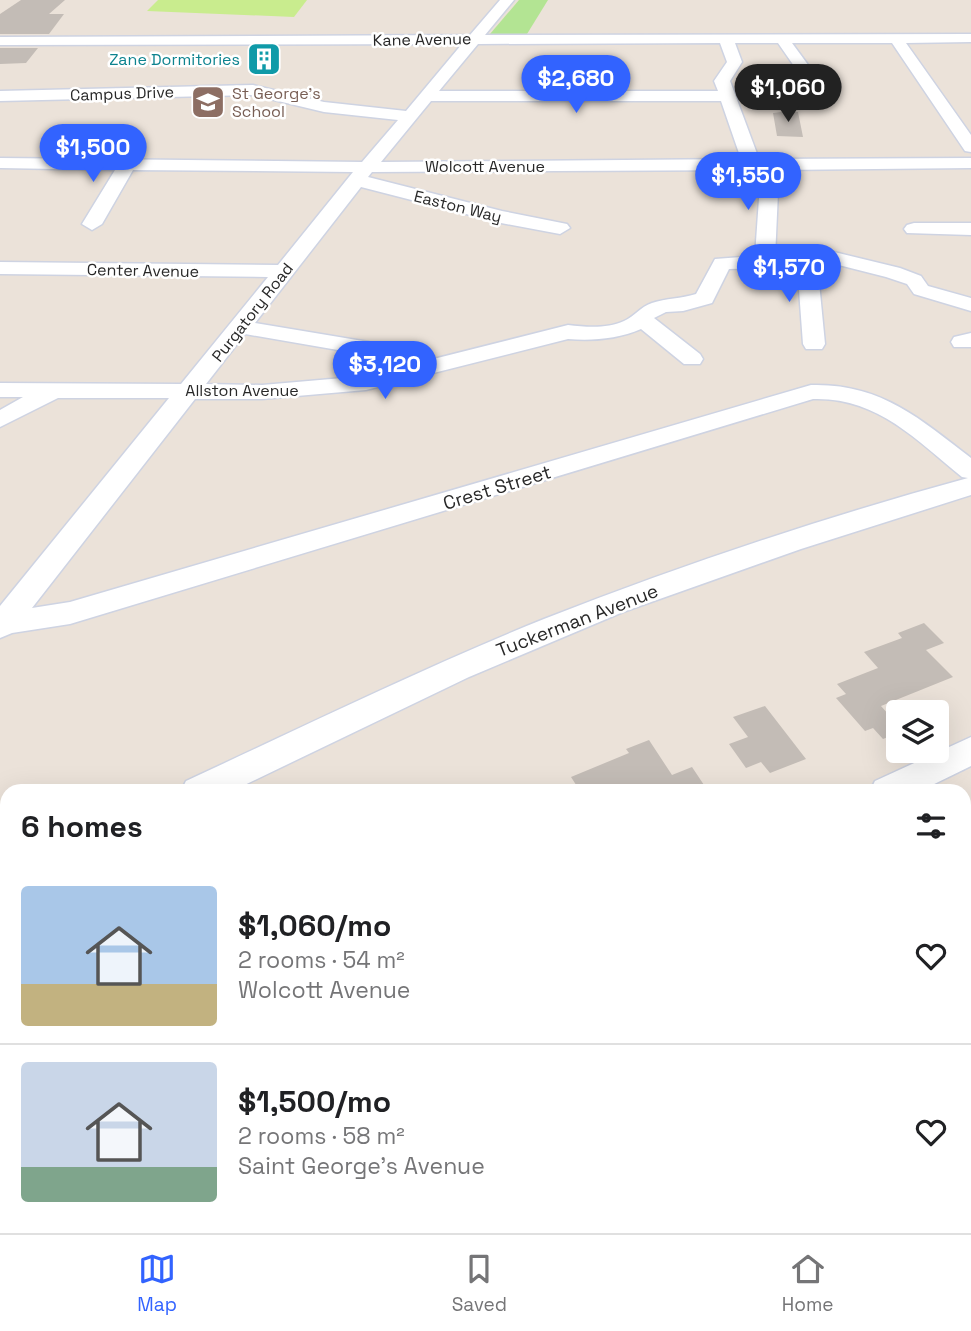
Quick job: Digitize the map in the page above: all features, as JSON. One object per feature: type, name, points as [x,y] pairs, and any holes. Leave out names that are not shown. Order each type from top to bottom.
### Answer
[{"type":"street","name":"Purgatory Road","points":[[1,625],[362,174],[507,0]]},
{"type":"street","points":[[896,38],[971,146]]},
{"type":"street","name":"Kane Avenue","points":[[0,41],[971,38]]},
{"type":"street","points":[[726,39],[735,63],[734,69],[722,81],[726,96],[761,164],[765,262],[808,272],[814,344]]},
{"type":"street","points":[[782,39],[806,73]]},
{"type":"street","name":"Campus Drive","points":[[0,96],[253,90],[324,107],[410,116]]},
{"type":"street","points":[[427,96],[726,96]]},
{"type":"street","name":"Wolcott Avenue","points":[[0,163],[128,163],[362,174],[761,164],[971,163]]},
{"type":"street","points":[[92,224],[128,163]]},
{"type":"street","name":"Easton Way","points":[[362,174],[501,218],[560,228]]},
{"type":"street","points":[[914,229],[971,229]]},
{"type":"street","points":[[830,257],[892,272],[914,280],[921,290],[971,305]]},
{"type":"street","name":"Allston Avenue","points":[[3,396],[57,389],[293,391],[366,383],[568,332],[588,334],[617,330],[642,319],[646,312],[663,306],[683,306],[704,298],[722,263],[765,262]]},
{"type":"street","name":"Center Avenue","points":[[0,268],[285,271]]},
{"type":"street","points":[[642,319],[692,359]]},
{"type":"street","points":[[241,327],[361,347]]},
{"type":"street","points":[[0,419],[57,389]]},
{"type":"street","name":"Crest Street","points":[[1,625],[70,613],[811,392],[843,391],[870,398],[897,414],[971,471]]},
{"type":"street","name":"Tuckerman Avenue","points":[[213,784],[496,652],[678,581],[870,516],[971,486]]},
{"type":"street","points":[[902,784],[971,751]]},
{"type":"green space","points":[[158,0],[307,0],[294,17],[147,11]]},
{"type":"green space","points":[[519,0],[548,0],[527,34],[490,34]]},
{"type":"building","points":[[21,0],[65,0],[49,14],[64,14],[49,34],[0,34],[0,14]]},
{"type":"building","points":[[0,48],[38,48],[26,63],[0,64]]},
{"type":"building","points":[[798,112],[803,137],[777,136],[773,113]]},
{"type":"building","points":[[924,623],[944,643],[926,650],[953,677],[896,700],[886,700],[886,704],[881,706],[886,712],[886,738],[883,739],[873,728],[865,731],[836,698],[846,694],[837,684],[878,668],[864,652],[902,638],[898,633]]},
{"type":"building","points":[[765,706],[806,759],[770,773],[761,762],[746,768],[729,744],[748,737],[733,717]]},
{"type":"building","points":[[649,740],[672,775],[692,767],[703,784],[576,784],[571,777],[629,753],[626,749]]},
{"type":"place","name":"Zane Dormitories","points":[[264,59]]},
{"type":"place","name":"St George's School","points":[[208,102]]}]
